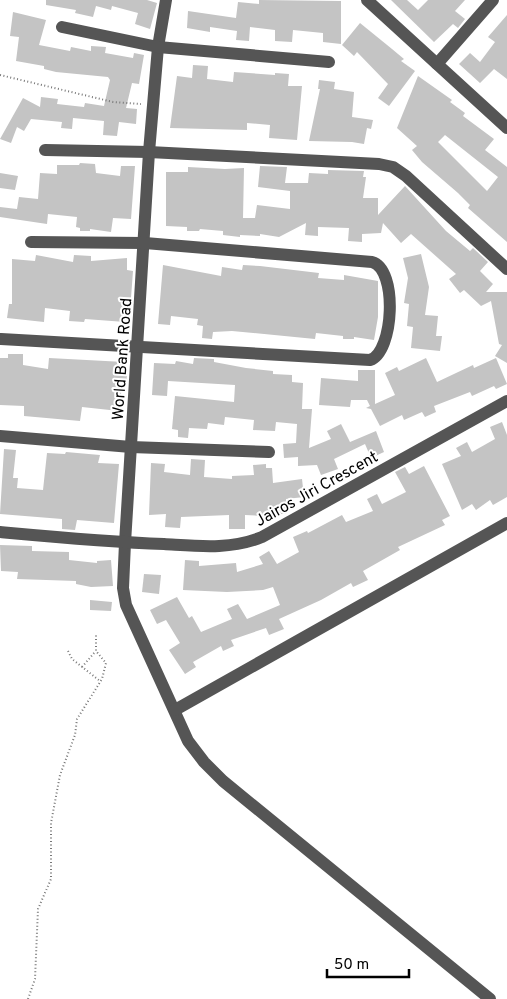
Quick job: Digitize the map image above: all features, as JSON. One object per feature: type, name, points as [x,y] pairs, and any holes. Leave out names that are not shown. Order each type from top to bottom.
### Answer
[{"type":"street","name":"World Bank Road","points":[[166,0],[158,47],[149,152],[139,346],[125,543],[123,588],[126,605],[188,741],[204,762],[223,781],[490,999]]},
{"type":"street","points":[[367,0],[507,128]]},
{"type":"street","points":[[437,64],[493,0]]},
{"type":"street","points":[[62,27],[158,47],[329,62]]},
{"type":"street","points":[[45,150],[149,152],[379,164],[393,167],[406,176],[507,269]]},
{"type":"street","points":[[0,340],[139,346],[257,355],[370,360],[378,355],[390,320],[390,289],[377,263],[145,242],[31,242]]},
{"type":"street","name":"Jairos Jiri Crescent","points":[[0,532],[125,543],[224,547],[243,545],[286,524],[507,401]]},
{"type":"street","points":[[0,436],[131,447],[269,452]]},
{"type":"street","points":[[175,710],[507,524]]},
{"type":"path","points":[[0,75],[113,102],[153,104]]},
{"type":"path","points":[[28,999],[35,979],[38,909],[51,879],[51,823],[60,775],[75,735],[77,719],[100,681],[106,663],[96,651],[96,633]]},
{"type":"path","points":[[68,651],[72,659],[100,681]]},
{"type":"path","points":[[82,667],[96,651]]},
{"type":"building","points":[[46,0],[147,0],[157,3],[150,29],[135,24],[138,13],[112,6],[111,10],[96,6],[93,17],[75,13],[76,10],[46,5]]},
{"type":"building","points":[[259,0],[341,1],[341,44],[323,42],[323,33],[293,30],[292,42],[275,41],[275,30],[250,27],[249,41],[236,40],[237,31],[210,27],[210,32],[187,28],[188,11],[236,18],[238,2],[259,4]]},
{"type":"building","points":[[391,0],[407,0],[418,10],[428,0],[465,0],[455,11],[465,19],[458,28],[453,24],[434,42]]},
{"type":"building","points":[[13,12],[46,20],[39,45],[70,51],[71,47],[91,51],[91,46],[106,47],[105,53],[133,58],[134,53],[144,55],[139,84],[132,83],[126,108],[137,109],[136,124],[119,122],[117,136],[103,135],[104,121],[73,118],[72,129],[61,128],[62,122],[31,119],[24,131],[17,127],[11,143],[0,139],[23,98],[40,107],[41,97],[58,99],[57,104],[84,107],[85,103],[104,106],[110,80],[108,77],[56,72],[44,69],[44,66],[16,61],[19,37],[10,36]]},
{"type":"building","points":[[507,15],[507,79],[494,69],[480,83],[459,64],[470,53],[480,62],[495,42],[488,37]]},
{"type":"building","points":[[360,23],[404,59],[401,61],[415,71],[389,106],[378,98],[388,84],[357,52],[354,56],[342,45]]},
{"type":"building","points":[[193,65],[208,66],[207,79],[233,82],[234,72],[275,75],[275,73],[289,74],[288,86],[302,86],[297,140],[269,138],[270,125],[247,123],[247,130],[170,128],[177,76],[192,78]]},
{"type":"building","points":[[418,76],[452,100],[450,102],[465,113],[463,116],[494,139],[485,150],[507,167],[507,242],[468,208],[470,205],[458,193],[422,162],[412,150],[417,146],[397,128]],"holes":[[[445,135],[498,177],[487,191],[438,142]]]},
{"type":"building","points":[[319,80],[335,82],[334,89],[354,92],[352,117],[373,120],[371,129],[367,128],[364,144],[309,141],[320,89],[318,89]]},
{"type":"building","points":[[80,163],[95,164],[96,173],[120,176],[121,166],[135,166],[131,219],[113,218],[111,232],[90,229],[90,231],[80,231],[80,228],[76,227],[77,217],[48,214],[47,224],[0,217],[0,207],[17,209],[19,197],[38,199],[40,173],[57,174],[57,165],[79,165]]},
{"type":"building","points":[[260,166],[287,167],[285,183],[308,183],[309,173],[328,174],[328,170],[364,171],[363,177],[366,177],[363,198],[378,198],[378,215],[405,186],[446,231],[470,251],[473,248],[488,262],[480,271],[493,284],[486,292],[507,292],[507,363],[495,356],[502,345],[499,344],[491,301],[481,306],[464,290],[460,293],[449,279],[456,274],[411,234],[401,243],[383,223],[381,233],[362,234],[362,242],[348,241],[349,228],[318,227],[318,236],[305,235],[306,223],[279,237],[260,234],[260,236],[240,235],[240,237],[223,235],[223,231],[200,229],[199,231],[187,231],[187,227],[166,226],[166,172],[188,172],[188,167],[244,168],[243,218],[255,218],[257,205],[290,209],[290,191],[258,187]]},
{"type":"building","points":[[0,173],[18,176],[15,190],[0,188]]},
{"type":"building","points":[[421,254],[429,287],[425,315],[438,316],[436,336],[442,336],[440,351],[411,348],[413,327],[407,326],[409,304],[404,303],[408,278],[403,258]]},
{"type":"building","points":[[36,255],[73,262],[74,255],[91,256],[91,261],[127,258],[127,270],[133,271],[131,298],[127,298],[125,322],[85,319],[84,322],[69,321],[70,311],[45,308],[44,322],[7,318],[9,304],[12,304],[12,259],[35,261]]},
{"type":"building","points":[[163,265],[221,276],[222,267],[242,270],[243,265],[319,273],[318,278],[344,280],[344,275],[378,281],[378,317],[374,340],[354,337],[354,339],[343,339],[343,336],[316,333],[315,339],[232,331],[213,332],[212,339],[202,338],[203,326],[197,325],[198,319],[171,316],[170,325],[158,324]]},
{"type":"building","points":[[8,354],[23,354],[23,365],[48,369],[49,358],[124,362],[123,374],[127,374],[126,387],[122,386],[119,411],[82,407],[80,421],[24,416],[24,406],[0,405],[0,358],[8,358]]},
{"type":"building","points":[[194,358],[214,359],[214,362],[273,371],[273,374],[292,375],[292,382],[303,383],[302,409],[312,409],[309,448],[331,439],[327,431],[341,424],[350,442],[376,431],[384,452],[371,458],[365,444],[334,459],[338,469],[321,475],[317,465],[298,466],[298,457],[284,458],[283,444],[296,443],[297,424],[276,422],[275,431],[253,430],[254,420],[225,417],[224,425],[208,423],[207,429],[189,428],[188,438],[178,437],[178,430],[172,429],[175,396],[234,402],[235,385],[168,381],[167,396],[152,395],[154,363],[175,364],[176,361],[193,364]]},
{"type":"building","points":[[426,358],[437,382],[473,365],[474,368],[496,358],[507,384],[496,389],[494,386],[472,396],[470,392],[434,406],[436,412],[425,417],[422,412],[404,420],[402,415],[380,426],[371,409],[366,408],[370,406],[367,400],[351,400],[350,407],[319,405],[321,378],[358,381],[358,370],[375,370],[375,404],[395,395],[385,373],[397,367],[399,371]]},
{"type":"building","points":[[502,422],[507,435],[507,497],[493,505],[490,500],[476,510],[472,504],[462,510],[442,464],[461,456],[456,448],[467,442],[472,452],[495,439],[490,427]]},
{"type":"building","points":[[4,449],[16,450],[13,478],[18,478],[17,488],[43,490],[47,453],[65,454],[66,452],[100,455],[98,463],[119,464],[114,523],[77,520],[75,530],[62,529],[62,519],[0,514]]},
{"type":"building","points":[[191,459],[205,460],[204,477],[232,479],[232,476],[254,475],[253,465],[266,464],[266,468],[272,468],[273,483],[302,479],[304,497],[286,499],[286,514],[274,514],[273,521],[265,521],[265,516],[245,515],[245,529],[229,529],[229,515],[181,517],[180,528],[165,527],[166,514],[149,515],[151,463],[165,464],[164,472],[190,475]]},
{"type":"building","points":[[424,466],[450,516],[442,520],[445,525],[398,547],[400,550],[363,571],[368,580],[353,587],[351,583],[321,600],[279,619],[284,629],[269,635],[266,628],[231,640],[234,646],[223,651],[221,646],[193,662],[196,667],[185,674],[169,650],[180,643],[166,620],[157,624],[150,610],[177,597],[189,618],[192,616],[201,632],[232,619],[227,609],[238,604],[247,619],[280,605],[273,587],[263,590],[227,592],[183,590],[185,560],[199,561],[199,566],[236,563],[237,572],[263,564],[259,557],[269,551],[277,564],[299,552],[293,537],[307,531],[308,533],[342,515],[346,522],[373,511],[367,499],[377,494],[382,504],[406,492],[395,472],[405,467],[409,474]]},
{"type":"building","points":[[0,545],[32,546],[32,551],[69,552],[69,560],[97,563],[97,561],[111,560],[113,586],[91,587],[76,584],[76,581],[17,579],[18,572],[1,571]]},
{"type":"building","points":[[144,574],[161,575],[159,594],[142,592]]},
{"type":"building","points":[[90,600],[112,602],[111,611],[90,610]]}]
